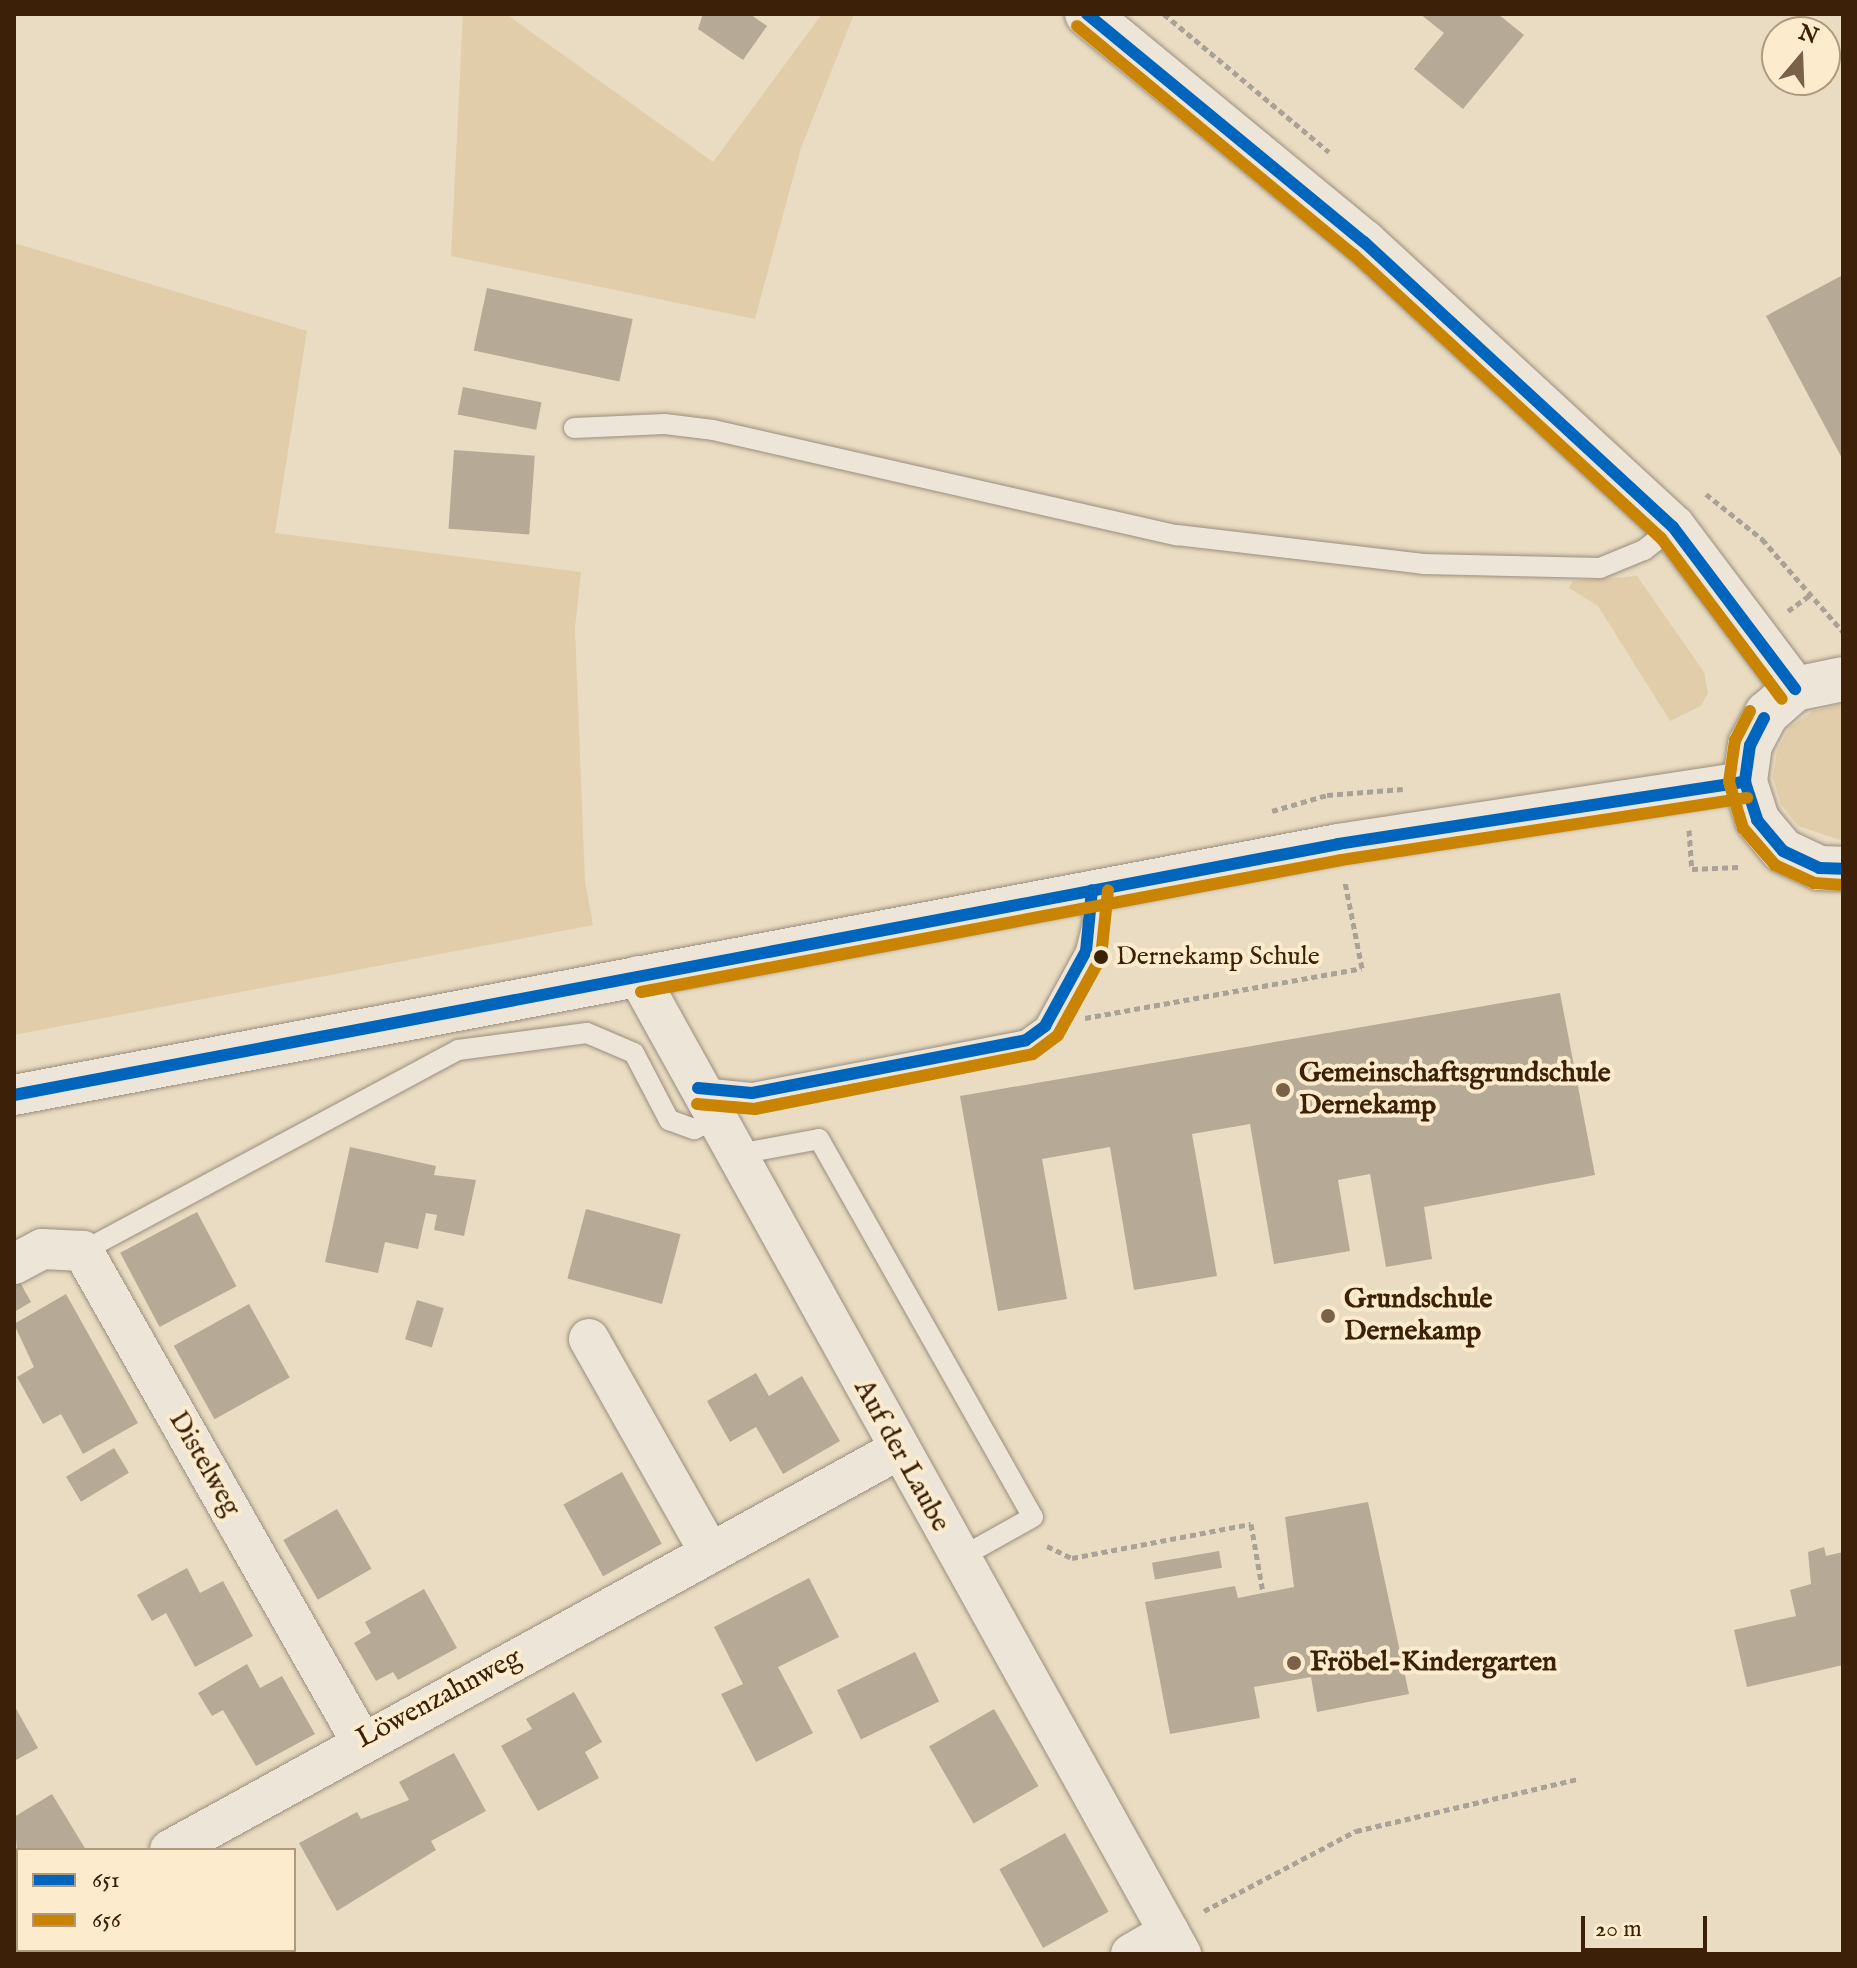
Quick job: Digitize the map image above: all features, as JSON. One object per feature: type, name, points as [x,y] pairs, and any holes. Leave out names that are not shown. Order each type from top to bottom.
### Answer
[{"type":"street","points":[[1087,14],[1364,242],[1673,527],[1795,689]]},
{"type":"street","points":[[1843,679],[1795,689],[1767,713],[1750,745],[1745,782],[1757,820],[1783,851],[1819,868],[1843,869]]},
{"type":"street","points":[[14,1095],[1338,844],[1745,782]]},
{"type":"street","name":"Auf der Laube","points":[[638,976],[733,1155],[1175,1943]]},
{"type":"street","points":[[14,1264],[42,1249],[83,1251]]},
{"type":"street","name":"Distelweg","points":[[83,1251],[361,1741]]},
{"type":"street","points":[[589,1339],[710,1553]]},
{"type":"street","name":"Löwenzahnweg","points":[[174,1848],[361,1741],[898,1450]]},
{"type":"street","points":[[1131,1954],[1175,1943]]},
{"type":"lane","points":[[574,428],[665,424],[713,430],[1177,535],[1408,562],[1600,568],[1644,550],[1673,527]]},
{"type":"lane","points":[[83,1251],[458,1050],[587,1033],[634,1053],[669,1120],[694,1129],[706,1104],[1000,1048],[1045,1026],[1086,951],[1092,890]]},
{"type":"lane","points":[[733,1155],[819,1139],[1033,1517],[958,1559]]},
{"type":"path","points":[[1268,812],[1327,795],[1420,787]]},
{"type":"path","points":[[1045,1026],[1362,968],[1327,795]]},
{"type":"path","points":[[1010,1530],[1072,1558],[1251,1524],[1263,1593]]},
{"type":"path","points":[[1175,1943],[1356,1831],[1577,1779]]},
{"type":"shaded area","points":[[463,14],[506,14],[713,162],[822,14],[854,14],[801,148],[755,319],[451,256]]},
{"type":"shaded area","points":[[14,243],[307,331],[275,533],[581,572],[575,628],[585,881],[593,925],[14,1035]]},
{"type":"shaded area","points":[[1637,576],[1704,672],[1708,693],[1701,706],[1670,721],[1598,606],[1569,588],[1573,581]]},
{"type":"shaded area","points":[[1843,704],[1843,841],[1798,826],[1781,804],[1773,778],[1777,751],[1790,727],[1813,711]]},
{"type":"building","points":[[703,14],[750,14],[767,26],[743,60],[698,29]]},
{"type":"building","points":[[1420,14],[1498,14],[1524,35],[1463,109],[1414,69],[1444,33]]},
{"type":"building","points":[[1843,275],[1843,460],[1766,316]]},
{"type":"building","points":[[487,288],[633,319],[619,382],[474,351]]},
{"type":"building","points":[[463,387],[542,402],[536,430],[458,414]]},
{"type":"building","points":[[454,450],[535,456],[529,534],[448,529]]},
{"type":"building","points":[[1560,993],[1595,1175],[1424,1207],[1432,1259],[1386,1267],[1370,1174],[1338,1180],[1350,1251],[1274,1264],[1250,1124],[1192,1134],[1217,1276],[1134,1290],[1110,1147],[1042,1159],[1067,1299],[998,1311],[960,1096]]},
{"type":"building","points":[[350,1147],[436,1166],[434,1175],[476,1180],[464,1236],[434,1230],[437,1215],[426,1213],[418,1249],[385,1242],[378,1273],[325,1262]]},
{"type":"building","points":[[586,1209],[681,1234],[662,1304],[567,1279]]},
{"type":"building","points":[[197,1212],[236,1286],[160,1327],[120,1253]]},
{"type":"building","points":[[17,1277],[31,1302],[14,1312],[14,1279]]},
{"type":"building","points":[[66,1294],[138,1423],[83,1454],[61,1414],[43,1424],[17,1377],[34,1367],[14,1324]]},
{"type":"building","points":[[417,1300],[444,1308],[432,1347],[405,1339]]},
{"type":"building","points":[[249,1304],[290,1377],[215,1419],[174,1346]]},
{"type":"building","points":[[756,1373],[769,1396],[802,1376],[840,1441],[783,1474],[756,1427],[730,1442],[707,1401]]},
{"type":"building","points":[[114,1448],[129,1473],[81,1502],[66,1477]]},
{"type":"building","points":[[622,1472],[662,1544],[603,1576],[563,1504]]},
{"type":"building","points":[[1368,1502],[1409,1694],[1317,1712],[1311,1677],[1254,1687],[1260,1718],[1170,1734],[1145,1602],[1235,1586],[1238,1598],[1294,1587],[1285,1517]]},
{"type":"building","points":[[337,1509],[372,1569],[318,1600],[283,1540]]},
{"type":"building","points":[[1824,1547],[1826,1556],[1843,1552],[1843,1665],[1747,1687],[1734,1630],[1796,1616],[1790,1590],[1811,1584],[1808,1552]]},
{"type":"building","points":[[1219,1551],[1222,1568],[1155,1580],[1152,1563]]},
{"type":"building","points":[[187,1568],[200,1593],[223,1581],[253,1636],[195,1667],[166,1613],[152,1621],[137,1595]]},
{"type":"building","points":[[809,1578],[839,1637],[778,1667],[813,1733],[756,1762],[721,1694],[743,1684],[714,1627]]},
{"type":"building","points":[[424,1589],[457,1648],[398,1680],[393,1672],[376,1681],[354,1643],[371,1633],[365,1622]]},
{"type":"building","points":[[915,1652],[939,1701],[861,1740],[837,1690]]},
{"type":"building","points":[[247,1664],[260,1688],[282,1676],[315,1734],[256,1766],[223,1710],[212,1716],[198,1693]]},
{"type":"building","points":[[574,1692],[602,1742],[585,1752],[599,1778],[538,1811],[501,1746],[532,1729],[526,1719]]},
{"type":"building","points":[[14,1705],[38,1748],[14,1761]]},
{"type":"building","points":[[994,1709],[1038,1786],[974,1824],[929,1746]]},
{"type":"building","points":[[454,1753],[486,1811],[431,1841],[436,1850],[337,1911],[299,1843],[357,1812],[361,1819],[409,1800],[399,1782]]},
{"type":"building","points":[[52,1794],[85,1848],[17,1848],[14,1817]]},
{"type":"building","points":[[1065,1833],[1109,1912],[1043,1948],[999,1869]]},
{"type":"building","points":[[144,1952],[270,1952],[270,1954]]},
{"type":"transit line","name":"651","points":[[1087,14],[1364,242],[1673,527],[1795,689]]},
{"type":"transit line","name":"656","points":[[1077,26],[1353,254],[1661,538],[1782,699]]},
{"type":"transit line","name":"656","points":[[1750,711],[1735,740],[1729,782],[1743,828],[1775,865],[1814,883],[1842,885]]},
{"type":"transit line","name":"651","points":[[1764,718],[1750,745],[1745,782],[1757,820],[1783,851],[1819,868],[1843,869]]},
{"type":"transit line","name":"651","points":[[14,1095],[1338,844],[1745,782]]},
{"type":"transit line","name":"656","points":[[641,992],[1341,860],[1747,798]]},
{"type":"transit line","name":"651","points":[[698,1088],[752,1093],[1026,1040],[1045,1026],[1086,951],[1092,890]]},
{"type":"transit line","name":"656","points":[[697,1104],[755,1109],[1033,1054],[1058,1035],[1101,957],[1108,890]]},
{"type":"place","name":"Dernekamp Schule","points":[[1101,957]]},
{"type":"place","name":"Gemeinschaftsgrundschule Dernekamp","points":[[1283,1090]]},
{"type":"place","name":"Grundschule Dernekamp","points":[[1328,1316]]},
{"type":"place","name":"Fröbel-Kindergarten","points":[[1294,1663]]}]
